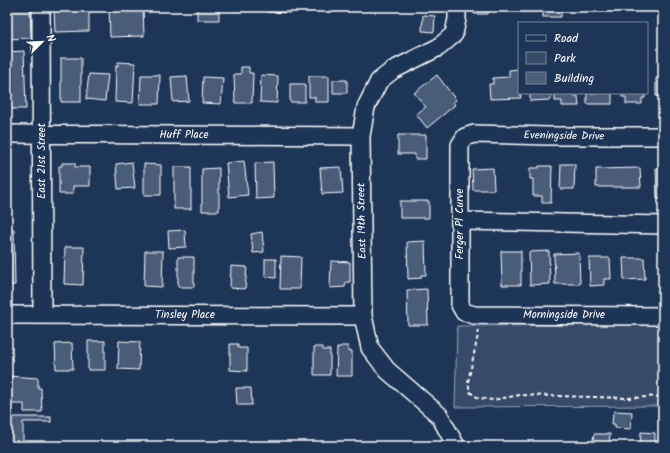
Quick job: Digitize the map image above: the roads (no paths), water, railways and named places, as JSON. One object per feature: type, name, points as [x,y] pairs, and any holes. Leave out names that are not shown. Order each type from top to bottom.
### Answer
[{"type":"street","name":"East 21st Street","points":[[41,7],[42,315]]},
{"type":"street","name":"East 19th Street","points":[[456,446],[439,415],[387,370],[370,348],[363,316],[361,136],[366,107],[379,81],[394,70],[439,48],[454,34],[457,20],[457,7]]},
{"type":"street","name":"Huff Place","points":[[7,134],[361,136]]},
{"type":"street","name":"Eveningside Drive","points":[[465,137],[474,134],[548,136],[663,136]]},
{"type":"street","name":"Ferger Pl Curve","points":[[465,137],[460,145],[460,305],[473,314]]},
{"type":"street","points":[[460,221],[663,225]]},
{"type":"street","name":"Morningside Drive","points":[[473,314],[663,316]]},
{"type":"street","name":"Tinsley Place","points":[[7,315],[363,316]]}]
